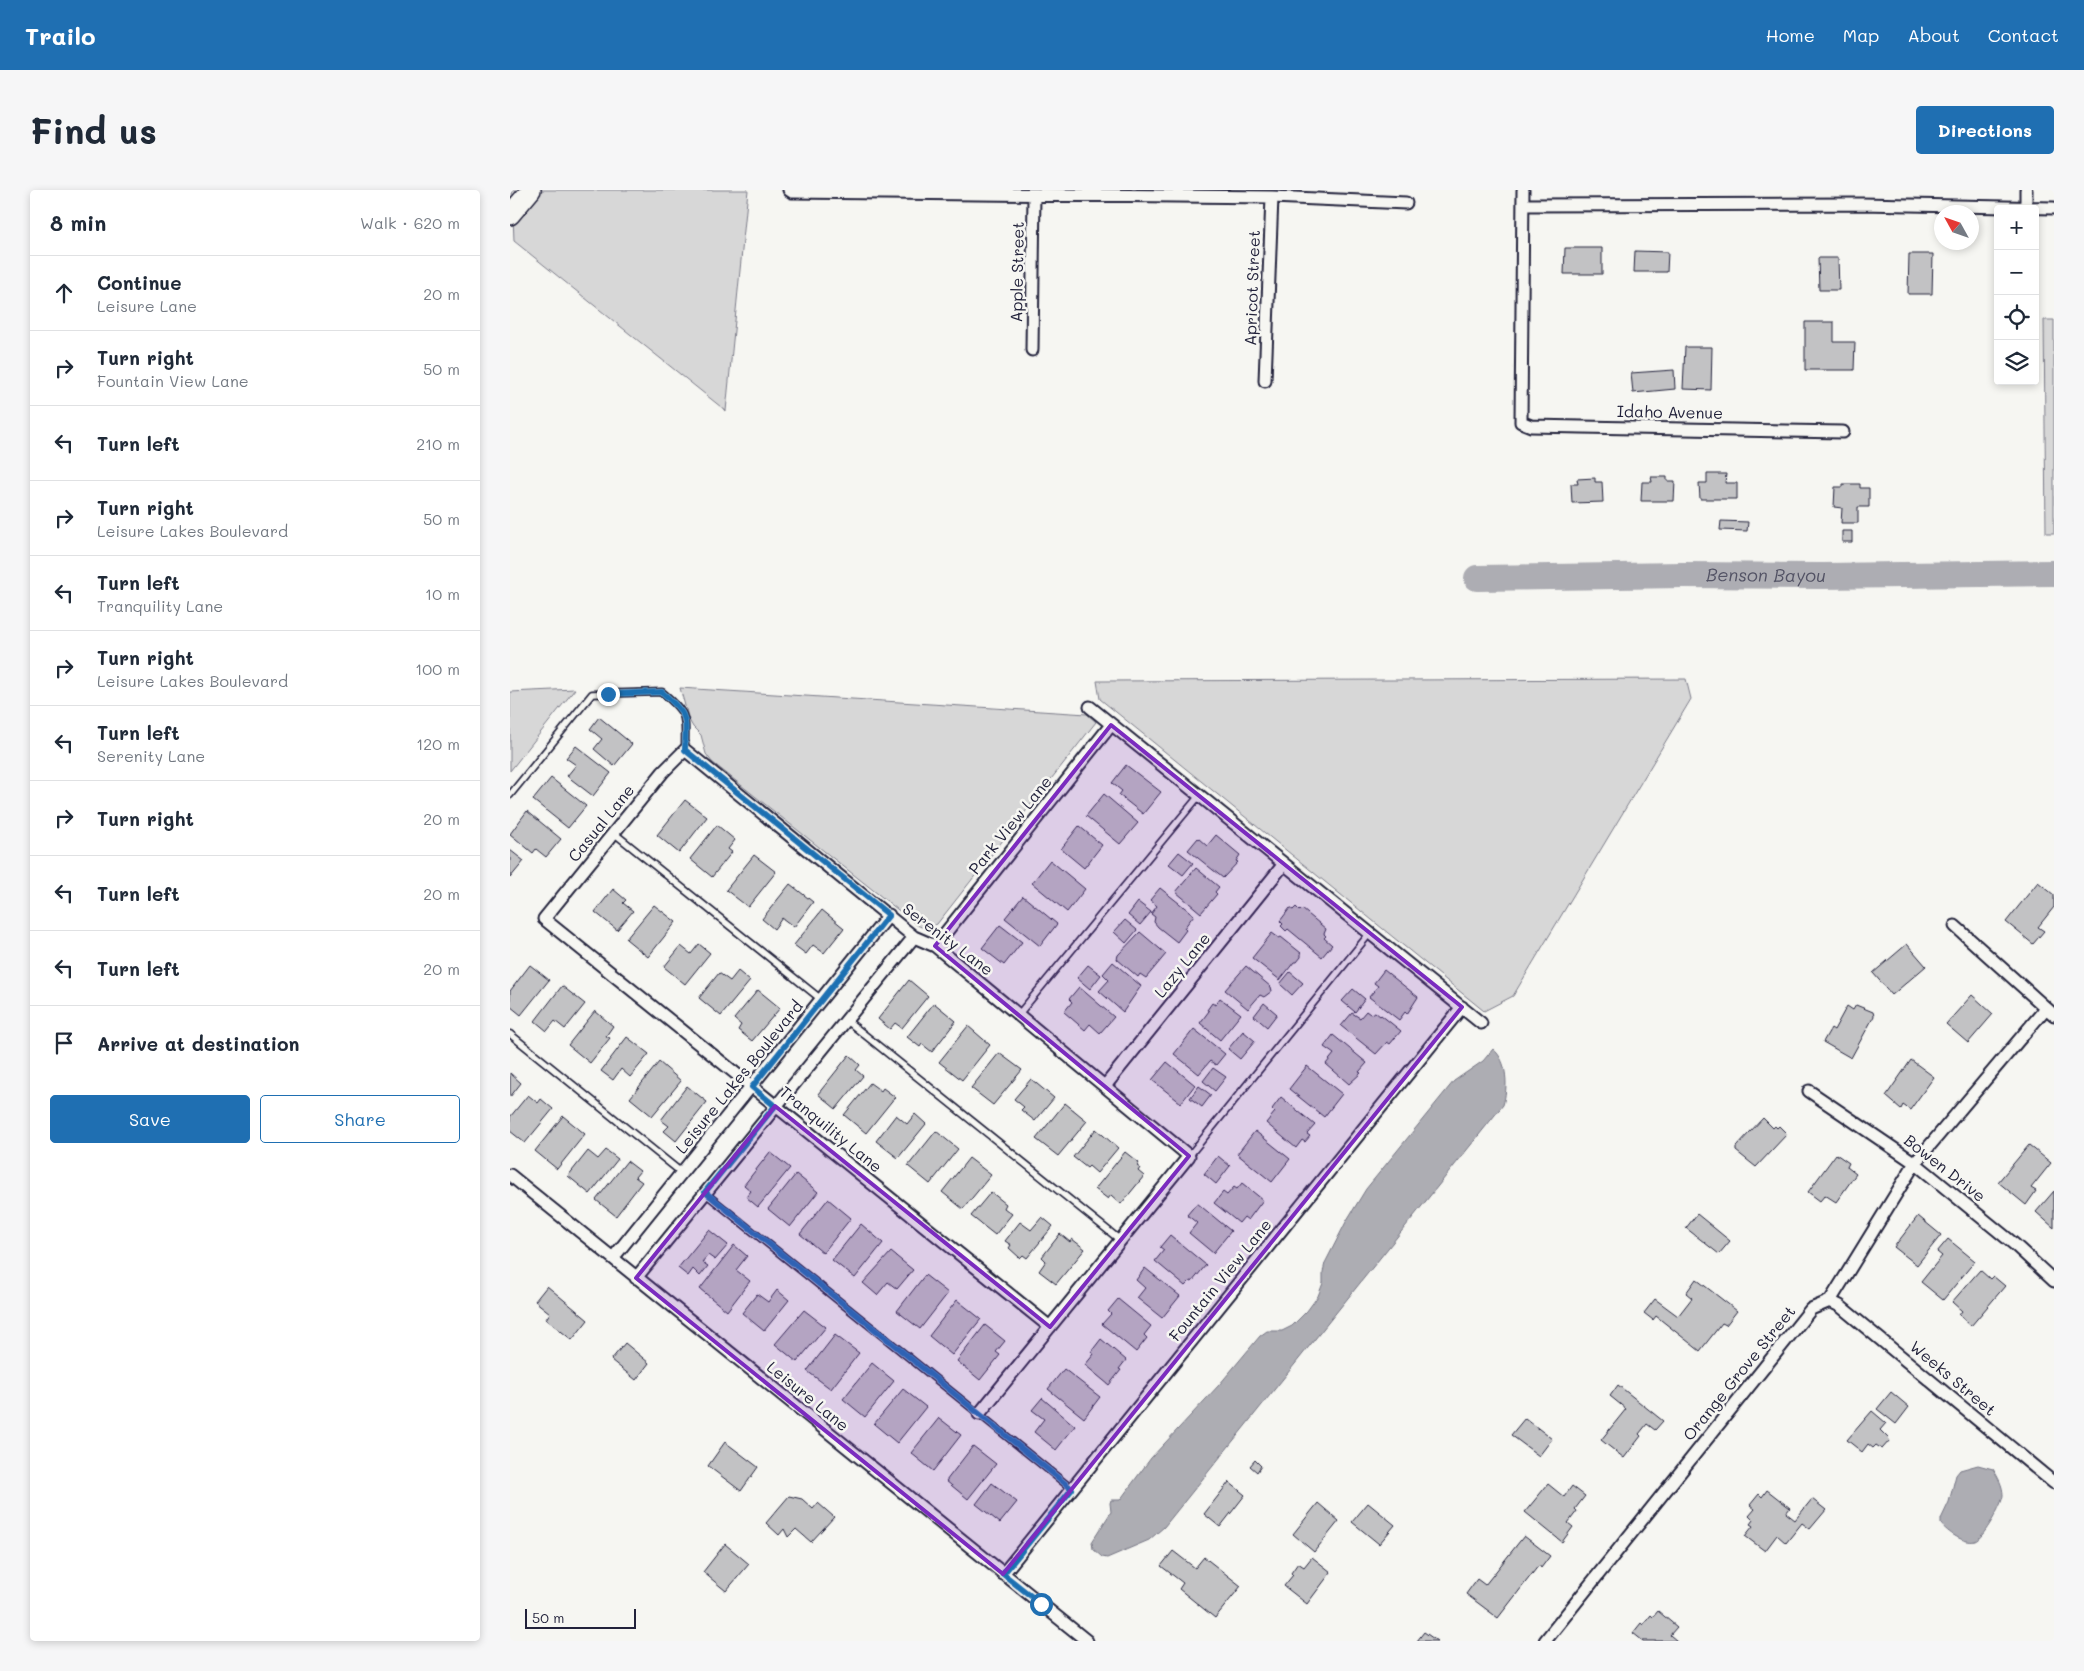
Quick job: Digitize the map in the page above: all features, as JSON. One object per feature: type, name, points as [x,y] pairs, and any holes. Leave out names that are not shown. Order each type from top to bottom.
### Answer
[{"type":"main road","points":[[510,216],[531,190]]},
{"type":"street","points":[[789,190],[1272,197],[1406,203]]},
{"type":"street","points":[[1523,190],[1523,205],[1862,204],[1994,207]]},
{"type":"street","points":[[2026,190],[2026,205]]},
{"type":"street","name":"Apple Street","points":[[1032,350],[1034,195]]},
{"type":"street","name":"Apricot Street","points":[[1264,381],[1272,197]]},
{"type":"street","name":"Idaho Avenue","points":[[1523,205],[1521,422],[1531,426],[1843,432]]},
{"type":"street","points":[[2039,208],[2054,208]]},
{"type":"street","points":[[1090,707],[1481,1023]]},
{"type":"street","name":"Park View Lane","points":[[934,946],[1111,725]]},
{"type":"street","name":"Serenity Lane","points":[[685,750],[914,937],[934,946],[1189,1156]]},
{"type":"street","name":"Casual Lane","points":[[544,919],[663,772],[685,750]]},
{"type":"street","name":"Lazy Lane","points":[[1105,1086],[1284,864]]},
{"type":"street","name":"Leisure Lakes Boulevard","points":[[613,1258],[889,915]]},
{"type":"street","name":"Tranquility Lane","points":[[544,919],[1050,1328]]},
{"type":"street","points":[[1955,926],[2050,1012]]},
{"type":"street","points":[[636,1278],[914,937]]},
{"type":"street","name":"Fountain View Lane","points":[[1003,1574],[1462,1007]]},
{"type":"street","name":"Orange Grove Street","points":[[1545,1641],[1811,1310],[1830,1301],[1915,1163],[2050,1012]]},
{"type":"street","name":"Bowen Drive","points":[[1810,1090],[1915,1163],[2014,1244],[2054,1281]]},
{"type":"street","points":[[979,1414],[1189,1156]]},
{"type":"street","name":"Leisure Lane","points":[[510,1175],[1087,1641]]},
{"type":"street","name":"Weeks Street","points":[[1830,1301],[1840,1306],[2054,1483]]},
{"type":"lane","points":[[510,795],[592,694],[662,692],[686,716],[685,750]]},
{"type":"lane","points":[[1018,1015],[1199,796]]},
{"type":"lane","points":[[614,833],[822,1000]]},
{"type":"lane","points":[[1189,1156],[1370,933]]},
{"type":"lane","points":[[845,1020],[1120,1241]]},
{"type":"lane","points":[[510,1034],[682,1173]]},
{"type":"lane","points":[[705,1192],[1072,1489]]},
{"type":"highlighted area","points":[[1111,725],[1462,1007],[1003,1574],[636,1278],[775,1106],[1050,1327],[1189,1156],[935,946]]},
{"type":"shaded area","points":[[512,190],[748,190],[726,411],[514,241]]},
{"type":"shaded area","points":[[2044,320],[2054,320],[2054,533],[2046,533]]},
{"type":"shaded area","points":[[1686,679],[1691,699],[1513,996],[1484,1011],[1100,699],[1097,681]]},
{"type":"shaded area","points":[[680,688],[1087,714],[1096,722],[937,924],[925,928],[917,925],[712,762],[706,754],[701,735],[689,720]]},
{"type":"shaded area","points":[[575,689],[510,771],[510,692]]},
{"type":"shaded area","points":[[1493,1049],[1502,1060],[1504,1068],[1506,1091],[1503,1105],[1164,1527],[1149,1540],[1107,1558],[1102,1557],[1093,1549],[1092,1542],[1111,1512],[1111,1500],[1120,1500],[1151,1458],[1219,1385],[1260,1336],[1267,1331],[1282,1331],[1292,1326],[1307,1311],[1318,1296],[1323,1283],[1325,1263],[1347,1220],[1366,1189],[1454,1081],[1483,1061]]},
{"type":"shaded area","points":[[1978,1465],[1993,1469],[2001,1485],[2003,1495],[1992,1520],[1979,1539],[1966,1541],[1951,1534],[1941,1524],[1941,1519],[1949,1502],[1956,1475],[1960,1470]]},
{"type":"building","points":[[1565,248],[1602,248],[1602,274],[1564,274]]},
{"type":"building","points":[[1635,251],[1668,252],[1667,272],[1634,272]]},
{"type":"building","points":[[1909,254],[1933,254],[1932,294],[1908,294]]},
{"type":"building","points":[[1818,258],[1838,258],[1839,290],[1819,290]]},
{"type":"building","points":[[1805,322],[1834,322],[1834,342],[1855,342],[1854,370],[1805,370]]},
{"type":"building","points":[[1685,347],[1712,347],[1711,390],[1683,389]]},
{"type":"building","points":[[1674,370],[1675,389],[1633,393],[1631,373]]},
{"type":"building","points":[[1707,474],[1726,474],[1725,483],[1737,483],[1737,499],[1700,499],[1699,483],[1707,483]]},
{"type":"building","points":[[1651,477],[1667,477],[1667,481],[1675,481],[1674,501],[1641,501],[1642,482],[1652,482]]},
{"type":"building","points":[[1595,478],[1595,482],[1602,482],[1603,502],[1572,503],[1571,484],[1578,484],[1577,479]]},
{"type":"building","points":[[1843,484],[1860,484],[1860,488],[1869,488],[1869,507],[1858,507],[1858,523],[1841,523],[1842,508],[1834,507],[1835,487],[1843,487]]},
{"type":"building","points":[[1721,521],[1748,522],[1747,531],[1720,530]]},
{"type":"building","points":[[1842,531],[1852,531],[1852,542],[1842,542]]},
{"type":"building","points":[[599,717],[632,744],[614,766],[594,749],[602,739],[590,729]]},
{"type":"building","points":[[576,746],[611,773],[593,796],[567,776],[576,765],[566,758]]},
{"type":"building","points":[[1126,765],[1161,792],[1143,814],[1119,795],[1122,791],[1112,783]]},
{"type":"building","points":[[551,778],[586,806],[568,828],[533,800]]},
{"type":"building","points":[[1104,794],[1138,823],[1120,844],[1086,816]]},
{"type":"building","points":[[685,800],[707,817],[679,853],[657,835]]},
{"type":"building","points":[[527,811],[561,839],[546,857],[536,849],[533,853],[510,834]]},
{"type":"building","points":[[717,825],[735,840],[728,849],[732,852],[712,877],[690,859]]},
{"type":"building","points":[[1079,826],[1102,845],[1084,868],[1061,849]]},
{"type":"building","points":[[1216,835],[1240,855],[1236,861],[1238,862],[1223,878],[1188,850],[1198,838],[1207,846]]},
{"type":"building","points":[[510,850],[524,861],[510,878]]},
{"type":"building","points":[[1179,852],[1193,863],[1183,875],[1169,864]]},
{"type":"building","points":[[754,855],[776,872],[748,907],[726,890]]},
{"type":"building","points":[[1050,860],[1085,889],[1067,912],[1032,883]]},
{"type":"building","points":[[1196,868],[1219,887],[1215,892],[1217,894],[1201,913],[1176,892]]},
{"type":"building","points":[[2038,882],[2054,895],[2054,907],[2038,927],[2044,931],[2033,944],[2006,922]]},
{"type":"building","points":[[790,884],[813,902],[794,927],[782,918],[774,929],[762,919]]},
{"type":"building","points":[[1160,888],[1194,915],[1184,928],[1186,930],[1177,942],[1158,927],[1154,922],[1155,917],[1151,914],[1157,906],[1150,900]]},
{"type":"building","points":[[613,889],[626,900],[623,903],[633,911],[617,930],[595,912]]},
{"type":"building","points":[[1023,896],[1057,924],[1040,946],[1005,918]]},
{"type":"building","points":[[1138,902],[1151,912],[1140,925],[1128,915]]},
{"type":"building","points":[[654,905],[676,922],[648,957],[626,939]]},
{"type":"building","points":[[1296,907],[1300,911],[1302,909],[1326,929],[1324,934],[1326,936],[1324,938],[1332,945],[1322,957],[1288,929],[1286,931],[1281,926],[1283,924],[1280,921],[1290,908],[1293,910]]},
{"type":"building","points":[[822,910],[844,928],[824,953],[813,945],[806,954],[794,945]]},
{"type":"building","points":[[1125,920],[1137,930],[1126,943],[1114,932]]},
{"type":"building","points":[[1000,925],[1022,942],[1004,965],[982,948]]},
{"type":"building","points":[[1140,932],[1166,954],[1146,978],[1140,974],[1138,977],[1117,959],[1118,955]]},
{"type":"building","points":[[1272,933],[1279,938],[1281,937],[1301,953],[1301,957],[1297,962],[1294,962],[1280,980],[1252,958]]},
{"type":"building","points":[[699,944],[710,953],[685,984],[664,967],[681,946],[691,954]]},
{"type":"building","points":[[1907,944],[1926,966],[1892,995],[1873,973]]},
{"type":"building","points":[[1113,962],[1141,986],[1123,1012],[1099,991],[1109,980],[1103,974]]},
{"type":"building","points":[[530,965],[549,980],[521,1015],[510,1006],[510,991]]},
{"type":"building","points":[[1088,965],[1101,975],[1090,989],[1077,978]]},
{"type":"building","points":[[1246,966],[1271,987],[1272,991],[1264,997],[1260,995],[1248,1009],[1225,990]]},
{"type":"building","points":[[1384,970],[1418,997],[1407,1014],[1405,1012],[1399,1020],[1369,997],[1378,986],[1374,983]]},
{"type":"building","points":[[738,971],[750,981],[721,1016],[699,998],[719,973],[730,981]]},
{"type":"building","points":[[1290,972],[1303,983],[1292,995],[1280,984]]},
{"type":"building","points":[[909,980],[928,996],[902,1028],[895,1023],[890,1029],[878,1019]]},
{"type":"building","points":[[562,986],[585,1004],[565,1029],[555,1021],[547,1031],[535,1021]]},
{"type":"building","points":[[1079,987],[1114,1017],[1100,1033],[1090,1024],[1085,1030],[1064,1012],[1072,1002],[1069,999]]},
{"type":"building","points":[[1353,989],[1365,999],[1355,1012],[1342,1001]]},
{"type":"building","points":[[758,990],[780,1008],[752,1041],[738,1030],[741,1025],[734,1019]]},
{"type":"building","points":[[1972,995],[1993,1014],[1968,1043],[1946,1024]]},
{"type":"building","points":[[1220,998],[1241,1014],[1220,1040],[1200,1023],[1209,1011],[1207,1010],[1212,1003],[1215,1005]]},
{"type":"building","points":[[934,1003],[956,1021],[932,1052],[922,1044],[920,1047],[907,1037]]},
{"type":"building","points":[[1264,1003],[1277,1014],[1267,1027],[1254,1016]]},
{"type":"building","points":[[1856,1005],[1873,1012],[1874,1016],[1851,1058],[1823,1042],[1831,1028],[1834,1030],[1847,1006],[1853,1010]]},
{"type":"building","points":[[595,1011],[613,1026],[606,1036],[610,1038],[590,1063],[568,1045]]},
{"type":"building","points":[[1366,1011],[1370,1014],[1375,1012],[1381,1015],[1401,1031],[1390,1044],[1387,1042],[1376,1054],[1341,1026],[1352,1013],[1360,1018]]},
{"type":"building","points":[[968,1026],[990,1045],[962,1080],[939,1062]]},
{"type":"building","points":[[1194,1029],[1225,1054],[1216,1065],[1210,1061],[1199,1074],[1174,1054]]},
{"type":"building","points":[[1243,1031],[1255,1041],[1240,1059],[1228,1049]]},
{"type":"building","points":[[1333,1035],[1367,1063],[1359,1072],[1361,1073],[1349,1084],[1326,1064],[1334,1054],[1324,1047]]},
{"type":"building","points":[[627,1037],[649,1054],[630,1077],[621,1069],[613,1080],[601,1071]]},
{"type":"building","points":[[999,1053],[1022,1070],[993,1105],[971,1088]]},
{"type":"building","points":[[849,1055],[860,1065],[856,1070],[863,1076],[836,1109],[818,1094]]},
{"type":"building","points":[[1911,1060],[1934,1077],[1910,1110],[1903,1105],[1901,1109],[1886,1096]]},
{"type":"building","points":[[659,1062],[681,1081],[652,1116],[630,1098]]},
{"type":"building","points":[[1167,1062],[1195,1085],[1181,1103],[1152,1080]]},
{"type":"building","points":[[1307,1066],[1342,1094],[1324,1117],[1289,1089]]},
{"type":"building","points":[[1213,1068],[1226,1077],[1215,1091],[1203,1081]]},
{"type":"building","points":[[510,1073],[521,1083],[510,1097]]},
{"type":"building","points":[[1031,1079],[1054,1098],[1035,1121],[1021,1110],[1024,1107],[1014,1099]]},
{"type":"building","points":[[870,1083],[881,1091],[883,1088],[895,1097],[866,1133],[844,1115]]},
{"type":"building","points":[[687,1086],[707,1102],[676,1141],[664,1131],[669,1126],[661,1120]]},
{"type":"building","points":[[1199,1086],[1211,1095],[1202,1107],[1190,1098]]},
{"type":"building","points":[[528,1095],[538,1103],[541,1099],[553,1109],[525,1143],[510,1131],[510,1117]]},
{"type":"building","points":[[1281,1097],[1315,1125],[1307,1134],[1310,1136],[1305,1142],[1302,1140],[1296,1148],[1266,1123],[1275,1112],[1272,1109]]},
{"type":"building","points":[[1065,1103],[1087,1121],[1058,1156],[1036,1139]]},
{"type":"building","points":[[915,1114],[926,1124],[898,1158],[876,1141],[896,1115],[907,1124]]},
{"type":"building","points":[[563,1116],[585,1134],[557,1169],[535,1151]]},
{"type":"building","points":[[1763,1118],[1773,1128],[1779,1126],[1787,1134],[1756,1167],[1736,1151],[1736,1147]]},
{"type":"building","points":[[1096,1129],[1118,1148],[1097,1173],[1073,1157]]},
{"type":"building","points":[[936,1131],[958,1149],[930,1184],[908,1166]]},
{"type":"building","points":[[1255,1131],[1290,1159],[1272,1182],[1237,1154]]},
{"type":"building","points":[[2029,1145],[2051,1163],[2031,1188],[2036,1191],[2026,1205],[1998,1182]]},
{"type":"building","points":[[606,1150],[618,1159],[590,1194],[568,1176],[588,1151],[598,1159]]},
{"type":"building","points":[[770,1152],[790,1168],[758,1207],[746,1197],[751,1191],[744,1185]]},
{"type":"building","points":[[1125,1152],[1139,1163],[1137,1166],[1140,1168],[1138,1171],[1144,1176],[1121,1204],[1111,1195],[1108,1199],[1095,1189]]},
{"type":"building","points":[[1836,1154],[1849,1163],[1847,1167],[1856,1174],[1836,1202],[1825,1195],[1820,1201],[1808,1192]]},
{"type":"building","points":[[1218,1156],[1230,1166],[1216,1184],[1204,1174]]},
{"type":"building","points":[[969,1158],[991,1175],[963,1209],[942,1192]]},
{"type":"building","points":[[627,1161],[640,1171],[635,1177],[642,1182],[616,1216],[596,1200]]},
{"type":"building","points":[[796,1174],[818,1192],[790,1227],[768,1209]]},
{"type":"building","points":[[1242,1183],[1263,1200],[1248,1220],[1244,1217],[1239,1223],[1214,1203],[1223,1192],[1227,1195],[1234,1187],[1237,1189]]},
{"type":"building","points":[[2054,1191],[2054,1228],[2036,1212]]},
{"type":"building","points":[[991,1192],[1006,1204],[1004,1208],[1012,1214],[995,1235],[971,1216]]},
{"type":"building","points":[[828,1199],[851,1218],[823,1253],[800,1234]]},
{"type":"building","points":[[1197,1203],[1231,1231],[1213,1253],[1189,1233],[1197,1223],[1187,1215]]},
{"type":"building","points":[[1697,1214],[1730,1241],[1719,1254],[1686,1228]]},
{"type":"building","points":[[1918,1216],[1941,1235],[1917,1265],[1894,1247]]},
{"type":"building","points":[[1042,1217],[1053,1226],[1027,1258],[1023,1255],[1020,1258],[1009,1248],[1011,1245],[1005,1241],[1020,1222],[1031,1230]]},
{"type":"building","points":[[861,1224],[883,1243],[855,1278],[832,1260]]},
{"type":"building","points":[[709,1230],[728,1245],[715,1260],[708,1255],[702,1262],[708,1266],[700,1276],[693,1269],[688,1276],[678,1268]]},
{"type":"building","points":[[1060,1234],[1070,1242],[1072,1239],[1085,1249],[1056,1284],[1039,1271],[1046,1261],[1042,1257]]},
{"type":"building","points":[[1170,1235],[1206,1265],[1192,1282],[1190,1281],[1185,1286],[1155,1261],[1164,1250],[1160,1247]]},
{"type":"building","points":[[1948,1239],[1975,1261],[1943,1300],[1921,1282],[1942,1256],[1937,1252]]},
{"type":"building","points":[[734,1245],[747,1256],[736,1270],[750,1281],[727,1311],[700,1289]]},
{"type":"building","points":[[891,1252],[913,1270],[897,1289],[888,1282],[877,1295],[863,1283]]},
{"type":"building","points":[[1145,1268],[1180,1296],[1162,1318],[1137,1298],[1145,1288],[1136,1280]]},
{"type":"building","points":[[1980,1270],[1990,1279],[1993,1276],[2005,1286],[1971,1326],[1959,1315],[1962,1311],[1952,1302]]},
{"type":"building","points":[[925,1275],[948,1293],[920,1329],[897,1311]]},
{"type":"building","points":[[1696,1279],[1737,1311],[1726,1325],[1722,1323],[1700,1351],[1656,1316],[1653,1320],[1644,1313],[1655,1299],[1678,1316],[1692,1298],[1686,1293]]},
{"type":"building","points":[[547,1286],[588,1320],[572,1340],[546,1319],[550,1313],[535,1301]]},
{"type":"building","points":[[777,1290],[789,1300],[764,1331],[742,1313],[757,1294],[768,1302]]},
{"type":"building","points":[[1118,1299],[1151,1326],[1144,1335],[1147,1338],[1136,1352],[1102,1324],[1111,1314],[1108,1311]]},
{"type":"building","points":[[957,1300],[981,1319],[952,1355],[929,1336]]},
{"type":"building","points":[[804,1310],[826,1327],[797,1362],[775,1344]]},
{"type":"building","points":[[985,1325],[1005,1341],[996,1352],[1000,1355],[980,1380],[957,1361]]},
{"type":"building","points":[[835,1335],[859,1353],[831,1389],[807,1371]]},
{"type":"building","points":[[1101,1339],[1126,1360],[1109,1385],[1085,1365],[1094,1354],[1091,1352]]},
{"type":"building","points":[[625,1343],[649,1363],[636,1380],[611,1360]]},
{"type":"building","points":[[872,1363],[894,1381],[865,1417],[843,1399]]},
{"type":"building","points":[[1064,1369],[1100,1397],[1084,1418],[1048,1389]]},
{"type":"building","points":[[1618,1385],[1663,1421],[1655,1430],[1647,1424],[1639,1434],[1641,1436],[1624,1458],[1601,1440],[1626,1409],[1610,1396]]},
{"type":"building","points":[[903,1389],[926,1407],[897,1443],[874,1424]]},
{"type":"building","points":[[1891,1392],[1909,1407],[1896,1424],[1877,1409]]},
{"type":"building","points":[[1042,1398],[1075,1426],[1056,1450],[1034,1432],[1044,1419],[1032,1410]]},
{"type":"building","points":[[1872,1411],[1886,1423],[1880,1430],[1890,1440],[1882,1449],[1876,1445],[1873,1448],[1868,1444],[1862,1452],[1847,1440]]},
{"type":"building","points":[[939,1418],[961,1435],[933,1471],[911,1453]]},
{"type":"building","points":[[1525,1418],[1552,1439],[1539,1456],[1511,1435]]},
{"type":"building","points":[[725,1442],[758,1467],[741,1491],[708,1466]]},
{"type":"building","points":[[973,1446],[996,1464],[968,1499],[946,1481]]},
{"type":"building","points":[[1255,1460],[1261,1466],[1257,1472],[1250,1466]]},
{"type":"building","points":[[1229,1482],[1245,1495],[1220,1527],[1204,1514]]},
{"type":"building","points":[[992,1483],[1017,1502],[1000,1523],[976,1504]]},
{"type":"building","points":[[1548,1484],[1564,1497],[1572,1486],[1585,1496],[1575,1509],[1577,1511],[1568,1523],[1573,1527],[1562,1542],[1525,1512]]},
{"type":"building","points":[[1767,1490],[1790,1508],[1786,1513],[1795,1520],[1812,1499],[1826,1510],[1810,1529],[1802,1523],[1786,1543],[1777,1535],[1765,1551],[1745,1536],[1753,1526],[1750,1524],[1753,1520],[1749,1516],[1755,1509],[1750,1505],[1759,1494],[1762,1497]]},
{"type":"building","points":[[789,1496],[802,1499],[813,1509],[818,1503],[834,1517],[811,1542],[796,1529],[788,1537],[784,1529],[779,1535],[766,1523]]},
{"type":"building","points":[[1318,1503],[1339,1521],[1314,1552],[1293,1534]]},
{"type":"building","points":[[1368,1503],[1395,1525],[1379,1544],[1352,1522]]},
{"type":"building","points":[[1524,1536],[1550,1556],[1541,1568],[1539,1565],[1498,1618],[1466,1594],[1477,1579],[1485,1585]]},
{"type":"building","points":[[725,1544],[749,1564],[726,1591],[703,1572]]},
{"type":"building","points":[[1173,1551],[1195,1568],[1204,1557],[1241,1586],[1215,1618],[1179,1589],[1183,1583],[1161,1566]]},
{"type":"building","points":[[1312,1557],[1331,1572],[1307,1604],[1284,1586],[1293,1575],[1291,1573],[1298,1563],[1304,1567]]},
{"type":"building","points":[[1658,1611],[1677,1627],[1670,1635],[1677,1641],[1643,1641],[1633,1633],[1641,1623],[1643,1625],[1651,1615],[1653,1617]]},
{"type":"building","points":[[1424,1632],[1437,1641],[1417,1641]]},
{"type":"waterway","name":"Benson Bayou","points":[[1477,578],[2054,573]]},
{"type":"route","points":[[608,694],[662,692],[686,716],[685,750],[889,915],[752,1087],[775,1106],[705,1192],[1072,1489],[1003,1574],[1041,1604]]}]
